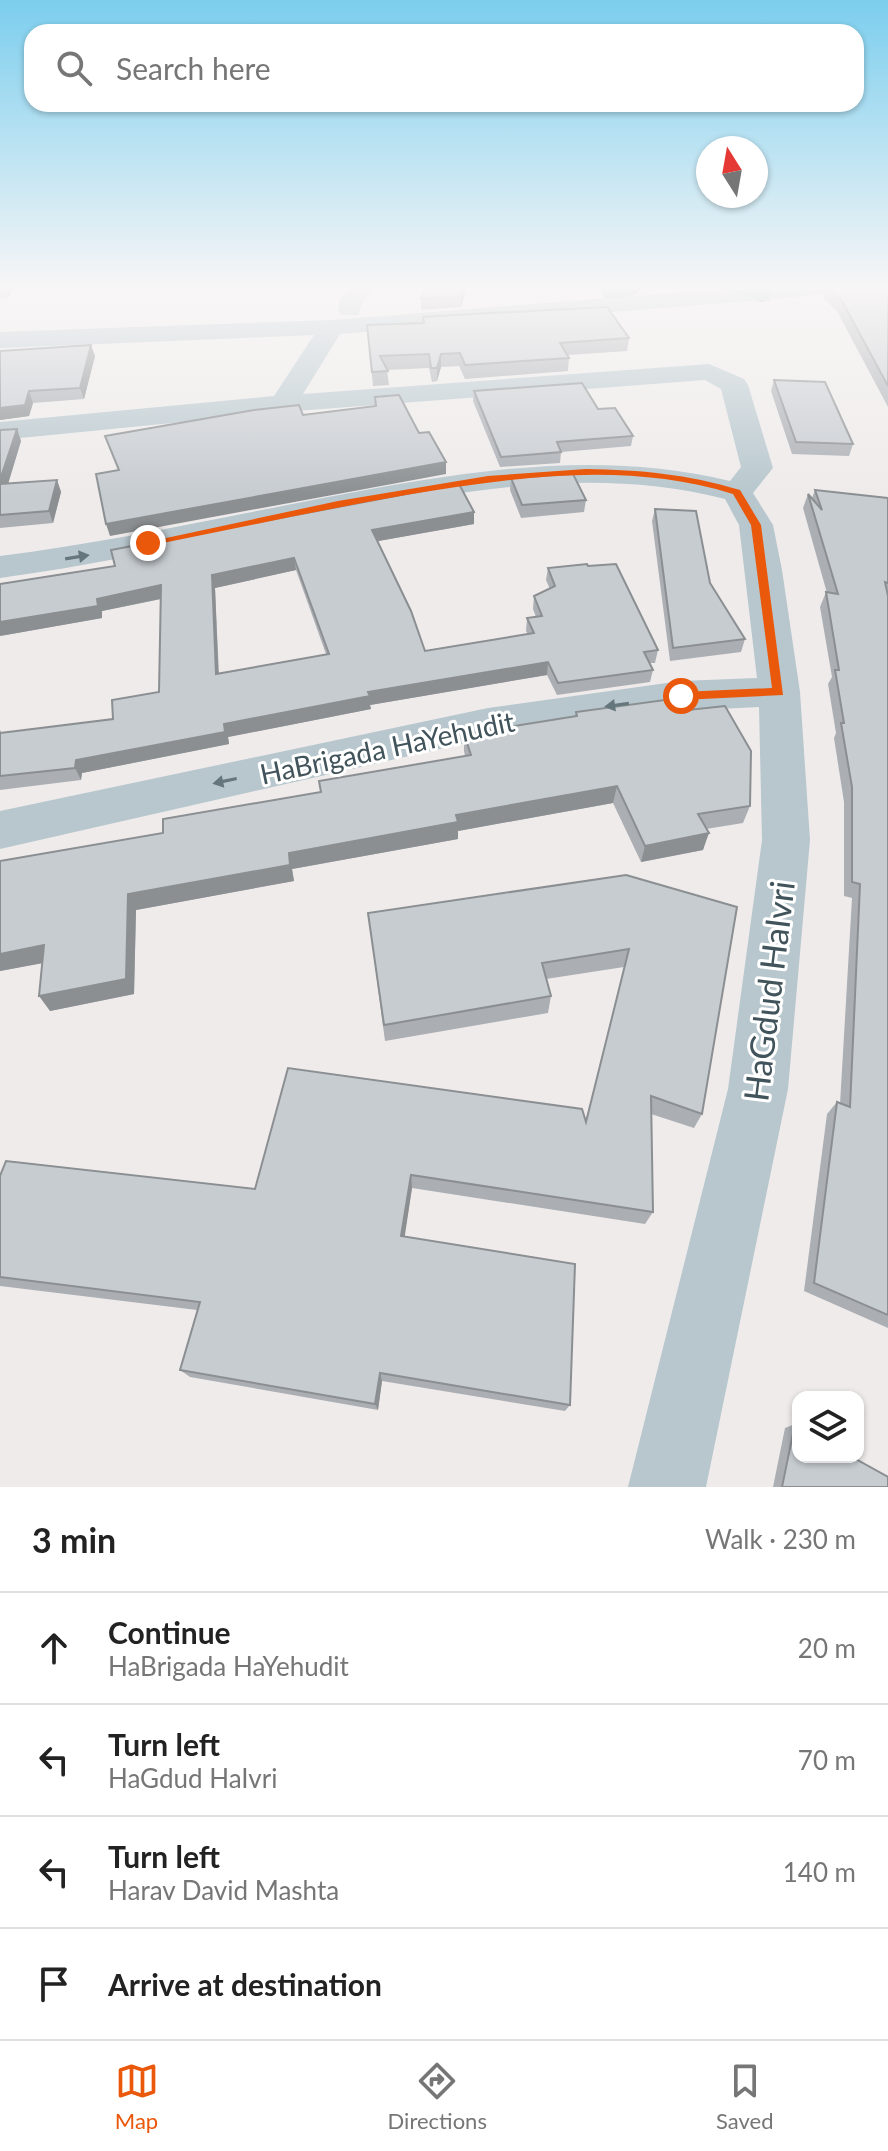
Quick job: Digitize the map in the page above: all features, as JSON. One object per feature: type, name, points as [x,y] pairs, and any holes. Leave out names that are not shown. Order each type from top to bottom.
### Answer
[{"type":"street","points":[[283,404],[315,356]]},
{"type":"street","points":[[0,431],[283,404],[709,372],[734,385],[757,468],[737,492],[659,474],[586,472],[488,479],[338,504],[75,558],[0,567]]},
{"type":"street","name":"HaGdud HaIvri","points":[[667,1487],[758,1089],[786,840],[779,692],[756,525],[737,492]]},
{"type":"street","name":"HaBrigada HaYehudit","points":[[0,830],[488,723],[681,696],[779,692]]},
{"type":"building","points":[[0,356],[88,356],[80,388],[29,391],[25,405],[0,408]]},
{"type":"building","points":[[370,356],[380,356],[388,371],[372,372]]},
{"type":"building","points":[[429,356],[440,356],[437,368],[431,368]]},
{"type":"building","points":[[461,356],[569,358],[465,365]]},
{"type":"building","points":[[872,356],[888,356],[888,386]]},
{"type":"building","points":[[774,380],[825,382],[853,444],[796,442]]},
{"type":"building","points":[[582,383],[598,409],[615,408],[633,436],[557,442],[561,452],[501,457],[474,391]]},
{"type":"building","points":[[399,395],[419,433],[429,432],[446,462],[106,524],[96,474],[119,470],[105,436],[299,405],[303,415],[376,406],[375,397]]},
{"type":"building","points":[[17,429],[0,480],[0,430]]},
{"type":"building","points":[[573,474],[586,500],[522,505],[511,478]]},
{"type":"building","points":[[57,480],[49,511],[0,515],[0,484]]},
{"type":"building","points":[[459,484],[474,512],[372,530],[411,611],[425,651],[534,633],[527,618],[542,616],[534,596],[555,586],[548,568],[587,564],[616,564],[658,650],[644,652],[653,670],[558,683],[548,662],[368,692],[370,696],[224,724],[225,732],[76,760],[75,768],[0,776],[0,733],[113,719],[112,700],[159,692],[161,585],[97,599],[98,606],[0,622],[0,584],[115,566],[111,550]],"holes":[[[294,558],[329,654],[216,674],[212,575]]]},
{"type":"building","points":[[815,490],[888,498],[888,583],[885,582],[888,596],[888,1315],[814,1283],[837,1102],[850,1107],[860,884],[852,882],[852,787],[835,670],[839,670],[826,592],[838,594],[808,494],[822,510]]},
{"type":"building","points":[[655,509],[696,511],[710,583],[745,639],[673,648]]},
{"type":"building","points":[[672,699],[679,711],[725,706],[751,751],[750,806],[698,814],[709,833],[645,846],[617,786],[456,815],[458,822],[289,853],[290,865],[128,894],[126,979],[39,996],[44,945],[0,954],[0,861],[163,833],[163,819],[321,792],[319,781],[471,755],[464,734],[577,716],[576,712]]},
{"type":"building","points":[[626,875],[737,907],[702,1114],[651,1096],[653,1212],[411,1175],[401,1236],[575,1264],[570,1405],[380,1373],[375,1404],[180,1370],[200,1302],[0,1277],[0,1176],[6,1161],[255,1189],[288,1068],[582,1109],[586,1122],[629,949],[542,963],[551,996],[384,1025],[368,913]]},
{"type":"building","points":[[792,1439],[792,1463],[863,1463],[888,1477],[888,1487],[782,1487]]},
{"type":"route","points":[[148,543],[338,504],[488,479],[586,472],[659,474],[699,481],[737,492],[756,525],[779,692],[681,696]]}]
